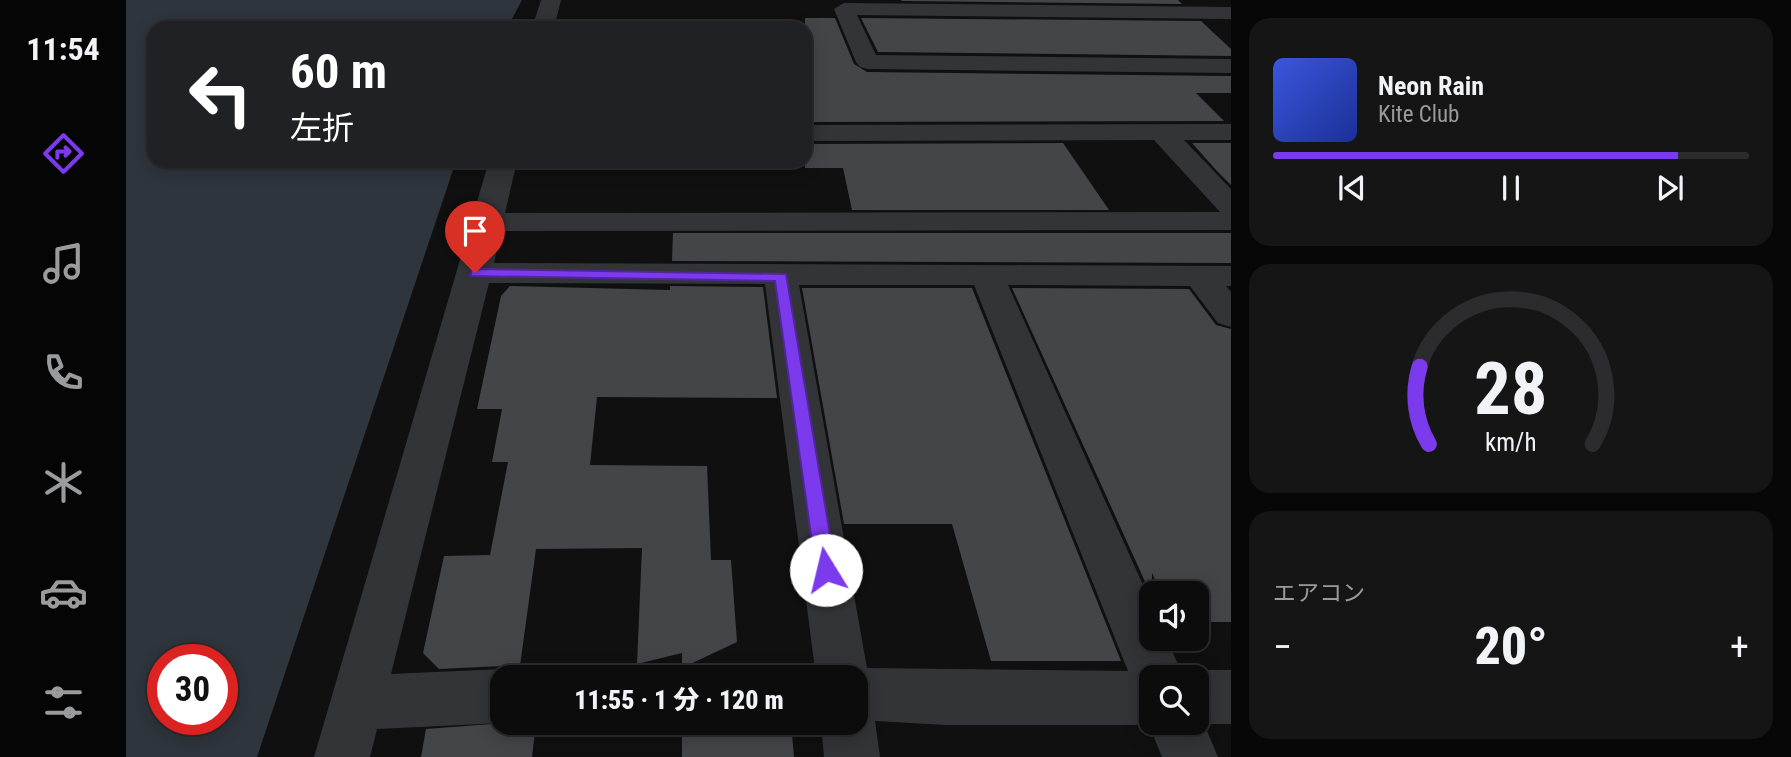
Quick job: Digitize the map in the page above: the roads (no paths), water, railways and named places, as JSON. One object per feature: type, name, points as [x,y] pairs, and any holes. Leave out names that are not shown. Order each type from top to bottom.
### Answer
[{"type":"street","points":[[545,21],[551,0]]},
{"type":"street","points":[[1231,13],[844,9],[868,62],[1231,66]]},
{"type":"street","points":[[1160,131],[1231,206]]},
{"type":"street","points":[[812,133],[1231,132]]},
{"type":"street","points":[[342,757],[501,168]]},
{"type":"street","points":[[488,222],[1231,221]]},
{"type":"street","points":[[475,273],[781,277],[1216,276],[1231,315]]},
{"type":"street","points":[[781,277],[840,665]]},
{"type":"street","points":[[987,277],[1152,665]]},
{"type":"street","points":[[868,695],[946,698],[1139,698]]},
{"type":"street","points":[[356,703],[490,697]]},
{"type":"street","points":[[1209,698],[1231,697]]},
{"type":"street","points":[[849,735],[852,757]]},
{"type":"street","points":[[1181,735],[1190,757]]}]
